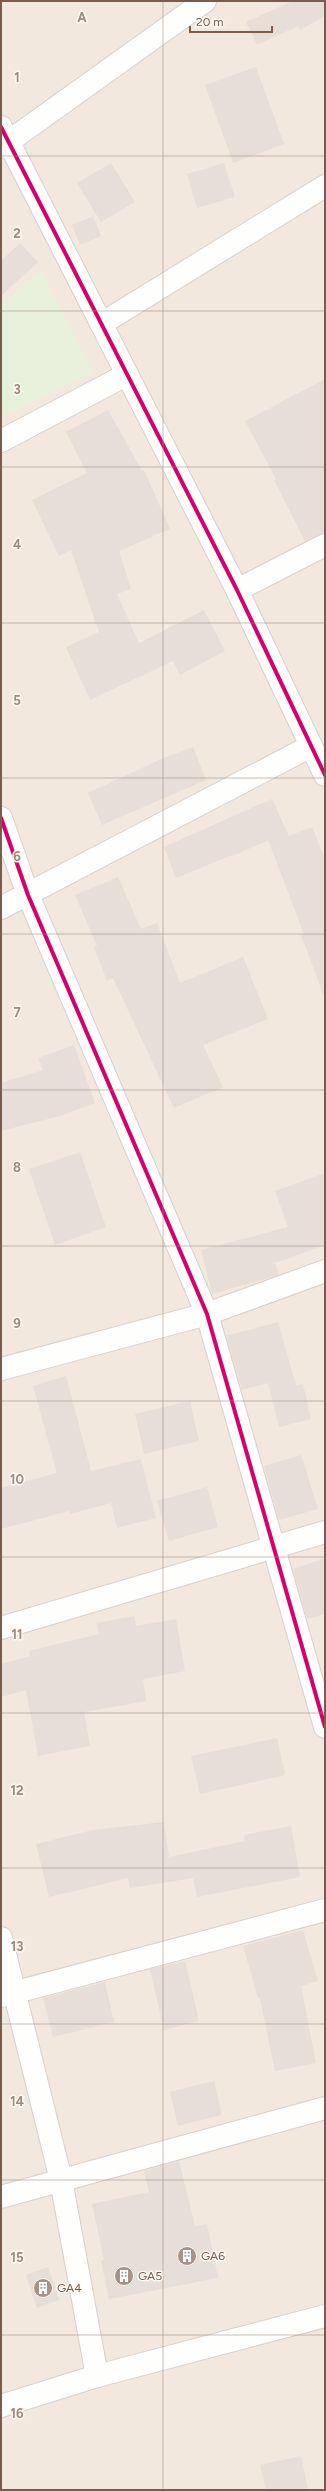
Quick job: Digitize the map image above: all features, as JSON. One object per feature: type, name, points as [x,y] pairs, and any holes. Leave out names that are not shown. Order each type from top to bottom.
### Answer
[{"type":"street","points":[[205,1],[3,138],[101,324],[237,590],[325,775]]},
{"type":"street","points":[[101,324],[325,186]]},
{"type":"street","points":[[1,441],[126,375]]},
{"type":"street","points":[[237,590],[325,545]]},
{"type":"street","points":[[1,908],[311,746]]},
{"type":"street","points":[[1,818],[28,895],[207,1314],[272,1548],[325,1727]]},
{"type":"street","points":[[1,1369],[207,1314],[325,1271]]},
{"type":"street","points":[[1,1628],[325,1532]]},
{"type":"street","points":[[8,1994],[325,1910]]},
{"type":"street","points":[[1,1938],[8,1994],[61,2180],[97,2376]]},
{"type":"street","points":[[1,2197],[325,2108]]},
{"type":"street","points":[[1,2406],[97,2376],[325,2316]]},
{"type":"shaded area","points":[[1,1],[325,1],[325,2490],[1,2490]]},
{"type":"green space","points":[[41,270],[93,372],[1,417],[1,304]]},
{"type":"building","points":[[293,1],[325,1],[325,16],[300,30],[298,26],[257,45],[246,22]]},
{"type":"building","points":[[256,67],[284,144],[233,163],[205,85]]},
{"type":"building","points":[[111,163],[135,202],[101,222],[77,183]]},
{"type":"building","points":[[224,163],[235,197],[197,208],[187,174]]},
{"type":"building","points":[[93,216],[101,236],[80,245],[72,225]]},
{"type":"building","points":[[20,243],[38,262],[1,296],[1,261]]},
{"type":"building","points":[[325,379],[325,532],[305,541],[274,480],[276,479],[245,421]]},
{"type":"building","points":[[108,410],[142,471],[144,470],[170,529],[119,551],[131,589],[117,594],[139,643],[204,610],[225,651],[180,675],[173,661],[90,700],[66,647],[99,632],[71,550],[59,556],[32,500],[87,473],[66,432]]},
{"type":"building","points":[[193,747],[206,780],[102,825],[88,793],[161,759]]},
{"type":"building","points":[[272,799],[289,836],[312,827],[325,859],[325,993],[323,994],[301,935],[304,934],[268,840],[233,856],[232,855],[176,878],[164,847]]},
{"type":"building","points":[[118,877],[141,929],[157,923],[180,983],[243,957],[268,1019],[203,1045],[223,1087],[174,1108],[113,978],[107,981],[94,947],[97,946],[75,895]]},
{"type":"building","points":[[74,1045],[95,1103],[60,1116],[1,1131],[1,1083],[43,1070],[38,1058]]},
{"type":"building","points":[[80,1152],[106,1227],[55,1245],[29,1169]]},
{"type":"building","points":[[325,1173],[325,1245],[275,1263],[279,1275],[212,1294],[201,1250],[288,1227],[275,1191]]},
{"type":"building","points":[[278,1322],[296,1385],[303,1384],[311,1419],[279,1427],[268,1383],[242,1390],[226,1336]]},
{"type":"building","points":[[66,1376],[91,1471],[141,1459],[156,1518],[117,1528],[111,1503],[70,1514],[69,1511],[1,1529],[1,1488],[57,1473],[33,1386]]},
{"type":"building","points":[[190,1401],[199,1441],[144,1454],[135,1414]]},
{"type":"building","points":[[301,1455],[318,1509],[279,1520],[264,1466]]},
{"type":"building","points":[[207,1487],[218,1527],[169,1541],[157,1501]]},
{"type":"building","points":[[325,1558],[325,1614],[307,1619],[293,1569]]},
{"type":"building","points":[[134,1616],[136,1626],[176,1619],[185,1671],[143,1679],[146,1701],[84,1712],[90,1746],[38,1756],[26,1690],[1,1697],[1,1664],[30,1656],[29,1651],[99,1634],[97,1623]]},
{"type":"building","points":[[277,1738],[285,1775],[200,1794],[191,1756]]},
{"type":"building","points":[[164,1822],[169,1857],[245,1841],[244,1835],[291,1826],[300,1877],[197,1897],[193,1878],[130,1888],[128,1878],[49,1897],[36,1844],[93,1830]]},
{"type":"building","points":[[303,1930],[318,1981],[301,1986],[316,2063],[275,2071],[260,1998],[258,1998],[243,1946]]},
{"type":"building","points":[[185,1961],[199,2021],[164,2030],[150,1969]]},
{"type":"building","points":[[105,1982],[114,2022],[53,2037],[43,1998]]},
{"type":"building","points":[[214,2081],[222,2115],[178,2126],[170,2092]]},
{"type":"building","points":[[179,2161],[195,2226],[207,2224],[218,2278],[109,2299],[101,2261],[104,2260],[92,2204],[149,2192],[144,2171]]},
{"type":"building","name":"GA4","points":[[48,2267],[59,2300],[37,2308],[26,2275]]},
{"type":"building","points":[[301,2456],[308,2490],[266,2490],[260,2465]]},
{"type":"cycle path","points":[[1,127],[237,590],[325,775]]},
{"type":"cycle path","points":[[1,818],[28,895],[207,1314],[325,1727]]},
{"type":"place","name":"GA6","points":[[187,2256]]},
{"type":"place","name":"GA5","points":[[124,2276]]},
{"type":"place","name":"GA4","points":[[43,2288]]}]
